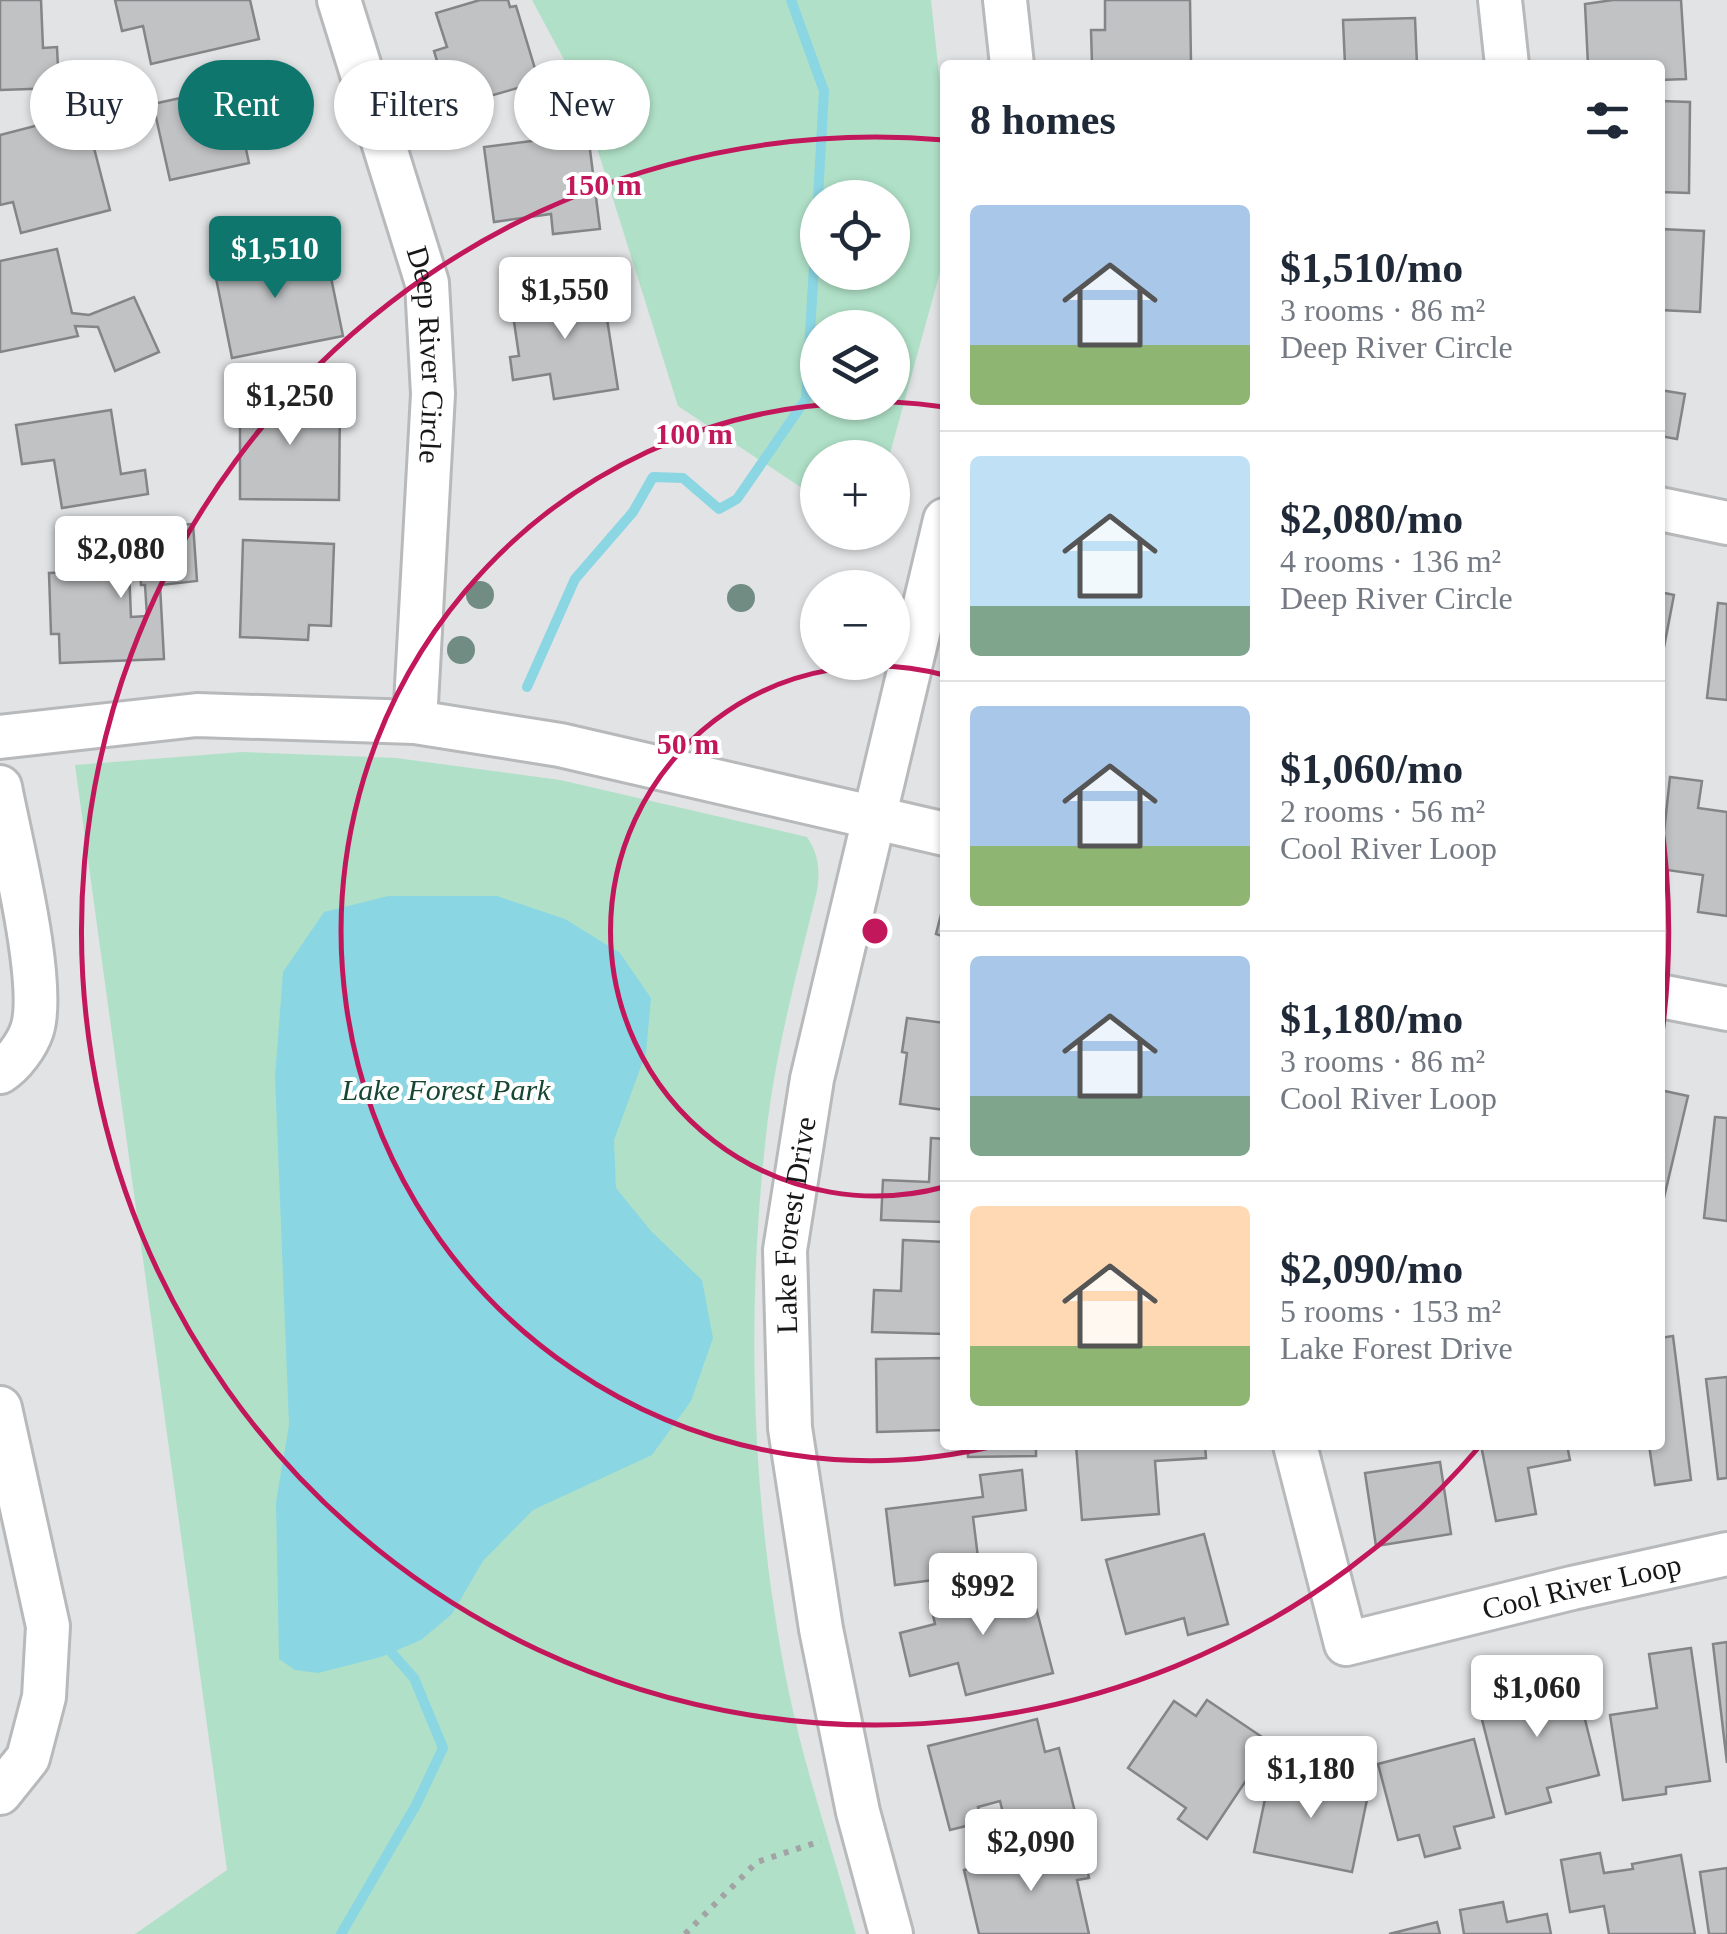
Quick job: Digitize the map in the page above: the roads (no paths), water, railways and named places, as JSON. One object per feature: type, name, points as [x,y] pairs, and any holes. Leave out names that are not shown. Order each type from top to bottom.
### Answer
[{"type":"street","name":"Deep River Circle","points":[[339,0],[427,282],[434,394],[414,722]]},
{"type":"street","points":[[1005,0],[1011,60]]},
{"type":"street","points":[[1500,0],[1506,60]]},
{"type":"street","points":[[1665,510],[1727,523]]},
{"type":"street","name":"Lake Forest Drive","points":[[891,1934],[858,1812],[822,1629],[793,1446],[785,1250],[812,1078],[940,541]]},
{"type":"street","points":[[0,737],[197,716],[414,722],[560,745],[940,833]]},
{"type":"street","points":[[0,787],[36,983],[32,1030],[10,1066],[0,1072]]},
{"type":"street","points":[[1665,997],[1727,1010]]},
{"type":"street","points":[[0,1408],[16,1554],[48,1626],[44,1697],[28,1758],[0,1793]]},
{"type":"street","name":"Cool River Loop","points":[[1296,1450],[1346,1644],[1727,1554]]},
{"type":"water","points":[[388,896],[497,896],[565,919],[620,953],[651,998],[646,1053],[614,1140],[616,1188],[651,1231],[702,1280],[713,1338],[691,1401],[652,1455],[533,1510],[483,1561],[452,1614],[421,1640],[381,1657],[318,1673],[295,1670],[279,1659],[276,1502],[289,1425],[275,1077],[283,972],[324,912]]},
{"type":"waterway","points":[[791,0],[824,91],[819,180]]},
{"type":"waterway","points":[[527,687],[575,579],[633,512],[653,477],[683,478],[719,509],[737,499],[806,399],[813,290]]},
{"type":"waterway","points":[[341,1934],[416,1805],[443,1748],[414,1678],[391,1652],[393,1640]]},
{"type":"park label","name":"Lake Forest Park","points":[[446,1090]]}]
